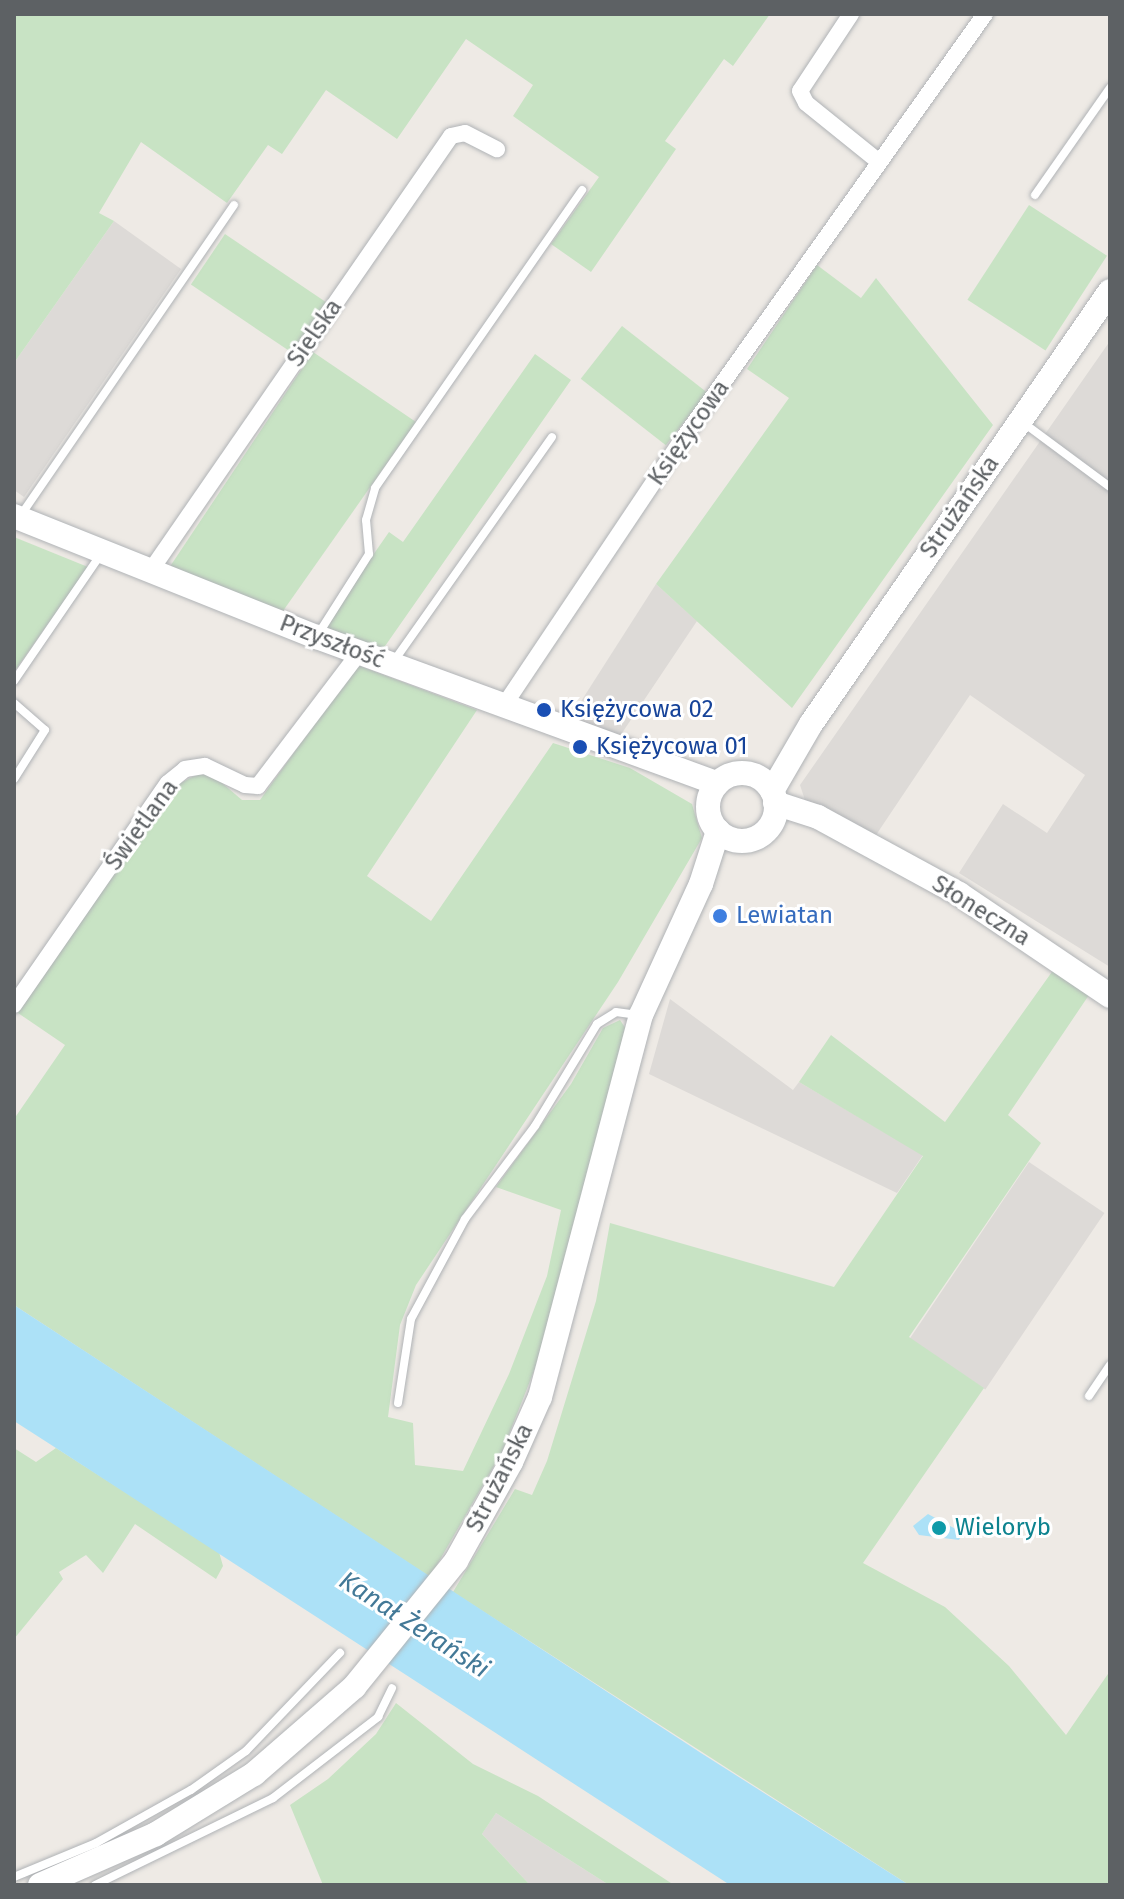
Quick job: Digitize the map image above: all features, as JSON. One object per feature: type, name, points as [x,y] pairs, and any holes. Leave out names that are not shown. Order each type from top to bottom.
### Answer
[{"type":"main road","name":"Strużańska","points":[[768,798],[811,724],[1110,291]]},
{"type":"main road","name":"Przyszłość","points":[[16,517],[149,573],[652,763],[712,792]]},
{"type":"main road","points":[[735,773],[768,798],[755,838],[727,836],[712,792],[735,773]]},
{"type":"main road","name":"Słoneczna","points":[[768,798],[808,812],[959,894],[1110,996]]},
{"type":"main road","name":"Strużańska","points":[[40,1885],[112,1856],[208,1804],[254,1774],[354,1687],[456,1561],[498,1488],[540,1397],[641,1015],[701,884],[713,875],[727,836]]},
{"type":"street","points":[[851,14],[800,91],[806,103],[879,162]]},
{"type":"street","name":"Księżycowa","points":[[503,707],[879,162],[985,14]]},
{"type":"street","name":"Sielska","points":[[149,573],[451,136],[465,133],[497,149]]},
{"type":"street","name":"Świetlana","points":[[14,1005],[168,783],[185,769],[205,766],[249,787],[258,786],[359,653]]},
{"type":"lane","points":[[1035,195],[1110,88]]},
{"type":"lane","points":[[317,637],[369,554],[366,520],[375,488],[582,190]]},
{"type":"lane","points":[[16,517],[234,205]]},
{"type":"lane","points":[[1020,420],[1110,487]]},
{"type":"lane","points":[[392,665],[552,437]]},
{"type":"lane","points":[[14,681],[101,554]]},
{"type":"lane","points":[[14,703],[45,730],[14,779]]},
{"type":"lane","points":[[398,1403],[411,1319],[465,1219],[535,1126],[597,1024],[616,1012],[641,1015]]},
{"type":"lane","points":[[1089,1396],[1110,1365]]},
{"type":"lane","points":[[14,1877],[96,1843],[191,1790],[246,1751],[340,1653]]},
{"type":"lane","points":[[95,1885],[273,1798],[378,1717],[392,1688]]},
{"type":"shaded area","points":[[114,221],[181,269],[24,497],[14,490],[14,363]]},
{"type":"shaded area","points":[[1110,341],[1110,967],[959,873],[1003,804],[1047,833],[1085,775],[970,695],[874,838],[805,800],[800,785]]},
{"type":"shaded area","points":[[656,584],[697,621],[620,736],[571,717]]},
{"type":"shaded area","points":[[670,999],[793,1090],[799,1082],[923,1155],[897,1193],[649,1074]]},
{"type":"shaded area","points":[[1029,1162],[1104,1213],[985,1389],[910,1339]]},
{"type":"shaded area","points":[[496,1813],[609,1885],[530,1885],[482,1834]]},
{"type":"green space","points":[[14,14],[770,14],[733,66],[724,59],[665,141],[676,149],[591,272],[551,244],[599,177],[513,116],[533,85],[466,39],[397,139],[326,90],[282,154],[268,145],[227,203],[141,142],[99,213],[114,221],[14,363]]},
{"type":"green space","points":[[1029,205],[1107,256],[1045,350],[967,300]]},
{"type":"green space","points":[[225,234],[326,302],[292,353],[191,285]]},
{"type":"green space","points":[[817,265],[861,298],[876,278],[993,425],[792,708],[656,584],[789,398],[747,369]]},
{"type":"green space","points":[[622,326],[707,392],[666,445],[581,379]]},
{"type":"green space","points":[[313,352],[416,422],[283,611],[169,568]]},
{"type":"green space","points":[[535,354],[571,380],[383,649],[328,629],[328,620],[389,532],[403,542]]},
{"type":"green space","points":[[14,537],[88,567],[14,672]]},
{"type":"green space","points":[[357,665],[477,710],[367,876],[431,921],[553,743],[630,768],[692,804],[702,838],[618,982],[416,1285],[400,1325],[388,1417],[413,1423],[415,1465],[463,1471],[509,1374],[547,1276],[561,1210],[496,1187],[571,1084],[603,1028],[620,1020],[626,1029],[547,1338],[502,1452],[430,1577],[14,1305],[14,1119],[65,1045],[18,1013],[175,786],[200,773],[215,777],[242,800],[260,800]]},
{"type":"green space","points":[[1054,969],[1091,992],[1008,1115],[1041,1143],[909,1337],[984,1388],[863,1563],[945,1607],[1009,1666],[1066,1735],[1110,1671],[1110,1885],[909,1885],[453,1592],[515,1489],[532,1495],[547,1461],[596,1301],[610,1223],[834,1287],[923,1156],[799,1082],[831,1035],[945,1122]]},
{"type":"green space","points":[[14,1448],[36,1462],[56,1448],[219,1552],[223,1566],[216,1579],[135,1524],[103,1573],[86,1555],[59,1572],[63,1579],[14,1639]]},
{"type":"green space","points":[[396,1703],[473,1764],[538,1796],[674,1885],[609,1885],[496,1813],[482,1834],[530,1885],[323,1885],[290,1805],[328,1779],[376,1734]]},
{"type":"water","name":"Kanał Żerański","points":[[14,1305],[909,1885],[730,1885],[14,1421]]},
{"type":"water","points":[[928,1514],[963,1533],[959,1540],[919,1535],[913,1526]]},
{"type":"place","name":"Księżycowa 02","points":[[544,710]]},
{"type":"place","name":"Księżycowa 01","points":[[580,747]]},
{"type":"place","name":"Lewiatan","points":[[720,916]]},
{"type":"place","name":"Wieloryb","points":[[939,1528]]}]
